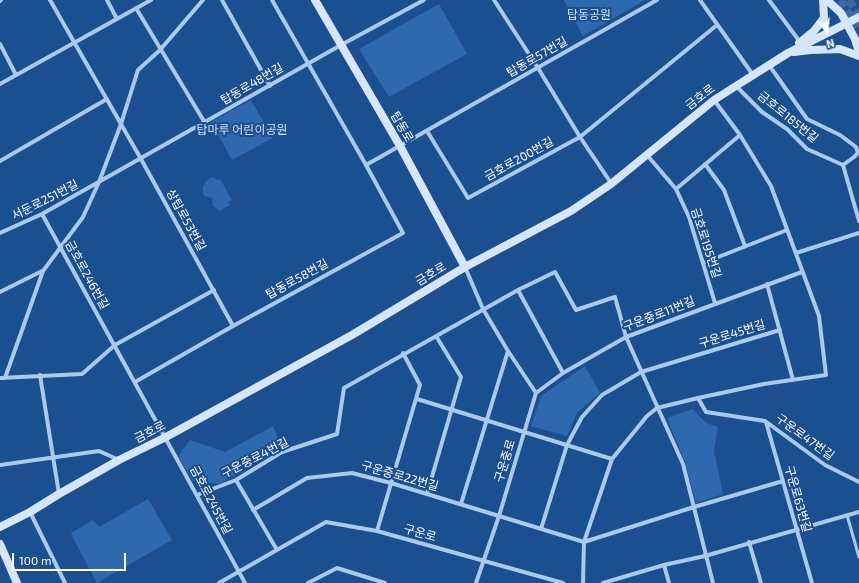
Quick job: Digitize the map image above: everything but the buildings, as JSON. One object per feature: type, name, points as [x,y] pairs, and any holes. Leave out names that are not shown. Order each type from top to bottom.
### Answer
[{"type":"street","name":"상탑로53번길","points":[[50,0],[234,326]]},
{"type":"street","points":[[107,0],[116,19]]},
{"type":"street","points":[[0,84],[151,0]]},
{"type":"street","points":[[99,182],[121,124],[138,70],[160,50],[203,0]]},
{"type":"street","points":[[222,0],[270,86]]},
{"type":"street","points":[[272,0],[309,64]]},
{"type":"street","name":"탑동로","points":[[315,0],[400,146],[465,267]]},
{"type":"street","name":"탑동로48번길","points":[[141,159],[341,45],[424,0]]},
{"type":"street","points":[[494,0],[611,184]]},
{"type":"street","name":"탑동로57번길","points":[[400,146],[657,0]]},
{"type":"street","points":[[700,0],[753,75]]},
{"type":"street","points":[[769,0],[800,42]]},
{"type":"street","points":[[788,53],[814,31],[824,18],[823,0]]},
{"type":"street","points":[[827,0],[841,13],[855,39],[859,52]]},
{"type":"street","points":[[136,8],[160,50],[205,122]]},
{"type":"street","name":"금호로","points":[[0,527],[30,512],[58,494],[120,460],[166,437],[352,335],[465,267],[570,211],[611,184],[714,100],[788,53],[859,17]]},
{"type":"street","name":"금호로200번길","points":[[427,131],[468,198],[580,137],[717,25]]},
{"type":"street","points":[[0,44],[16,75]]},
{"type":"street","points":[[788,53],[811,50],[840,49],[859,56]]},
{"type":"street","name":"탑동로58번길","points":[[135,382],[403,232],[309,64]]},
{"type":"street","points":[[769,65],[807,119],[840,135],[856,147],[858,153],[843,165],[859,220]]},
{"type":"street","name":"금호로185번길","points":[[736,86],[762,112],[787,129],[807,149],[843,165]]},
{"type":"street","points":[[0,161],[107,99]]},
{"type":"street","points":[[584,583],[584,542],[612,459],[646,416],[657,408],[698,398],[826,375],[819,316],[771,186],[740,135],[714,100]]},
{"type":"street","points":[[676,189],[740,135]]},
{"type":"street","points":[[366,165],[400,146]]},
{"type":"street","name":"금호로195번길","points":[[646,155],[676,189],[689,217],[715,303]]},
{"type":"street","name":"서둔로251번길","points":[[0,233],[42,214],[141,159]]},
{"type":"street","points":[[705,164],[724,190],[745,246]]},
{"type":"street","name":"서둔로251번길","points":[[43,271],[83,217],[99,182]]},
{"type":"street","name":"금호로246번길","points":[[42,214],[166,437]]},
{"type":"street","points":[[703,263],[787,230]]},
{"type":"street","points":[[796,253],[859,233]]},
{"type":"street","points":[[465,267],[483,309],[508,351],[536,393]]},
{"type":"street","points":[[43,271],[2,378],[82,374],[115,345],[214,290]]},
{"type":"street","points":[[0,292],[43,271]]},
{"type":"street","name":"구운중로4번길","points":[[197,495],[236,480],[282,452],[337,434],[344,388],[483,309],[555,272],[576,310],[615,297],[626,337]]},
{"type":"street","name":"구운중로11번길","points":[[536,393],[563,373],[626,337],[802,272]]},
{"type":"street","points":[[767,284],[780,330]]},
{"type":"street","points":[[518,290],[563,373]]},
{"type":"street","name":"구운로45번길","points":[[541,529],[567,445],[582,417],[602,395],[642,372],[780,330],[793,380]]},
{"type":"street","points":[[427,494],[461,377],[436,336]]},
{"type":"street","points":[[626,337],[682,464],[713,583]]},
{"type":"street","points":[[461,504],[508,351]]},
{"type":"street","points":[[377,531],[420,385],[404,353]]},
{"type":"street","points":[[40,375],[58,494]]},
{"type":"street","name":"구운중로","points":[[476,583],[499,516],[536,393]]},
{"type":"street","name":"구운로47번길","points":[[698,398],[706,412],[765,421],[825,465],[859,482]]},
{"type":"street","points":[[417,399],[612,459]]},
{"type":"street","name":"구운로63번길","points":[[765,421],[812,583]]},
{"type":"street","name":"금호로245번길","points":[[166,437],[245,583]]},
{"type":"street","points":[[0,465],[98,451],[120,460]]},
{"type":"street","name":"구운중로22번길","points":[[254,510],[307,478],[352,473],[461,504],[584,542]]},
{"type":"street","points":[[236,480],[277,550]]},
{"type":"street","points":[[584,542],[694,507],[783,481]]},
{"type":"street","points":[[30,512],[65,583]]},
{"type":"street","points":[[602,583],[664,565],[705,556],[749,542],[859,512]]},
{"type":"street","name":"구운로","points":[[219,583],[326,522],[377,531],[483,562],[563,583]]},
{"type":"street","points":[[749,542],[761,583]]},
{"type":"street","points":[[0,544],[17,583]]},
{"type":"street","points":[[664,565],[669,583]]},
{"type":"street","points":[[308,583],[337,568],[385,583]]},
{"type":"lane","points":[[847,516],[859,557]]},
{"type":"green space","name":"탑동공원","points":[[564,0],[645,0],[583,36]]},
{"type":"green space","points":[[439,4],[467,54],[389,97],[359,49]]},
{"type":"green space","name":"탑마루 어린이공원","points":[[251,100],[273,138],[232,160],[211,122]]},
{"type":"green space","points":[[213,177],[217,180],[220,179],[232,200],[228,202],[230,205],[220,211],[213,206],[212,198],[204,196],[203,193],[203,187],[207,180]]},
{"type":"green space","points":[[585,366],[600,393],[577,413],[567,436],[531,426],[541,396]]},
{"type":"green space","points":[[693,409],[706,423],[718,427],[714,451],[723,494],[696,503],[685,462],[667,418]]},
{"type":"green space","points":[[273,426],[282,449],[219,484],[193,481],[178,456],[190,440],[225,452]]},
{"type":"green space","points":[[148,499],[172,540],[97,583],[71,533],[93,520],[99,527]]},
{"type":"tunnel","points":[[841,0],[859,31]]},
{"type":"tunnel","points":[[849,0],[859,16]]}]
